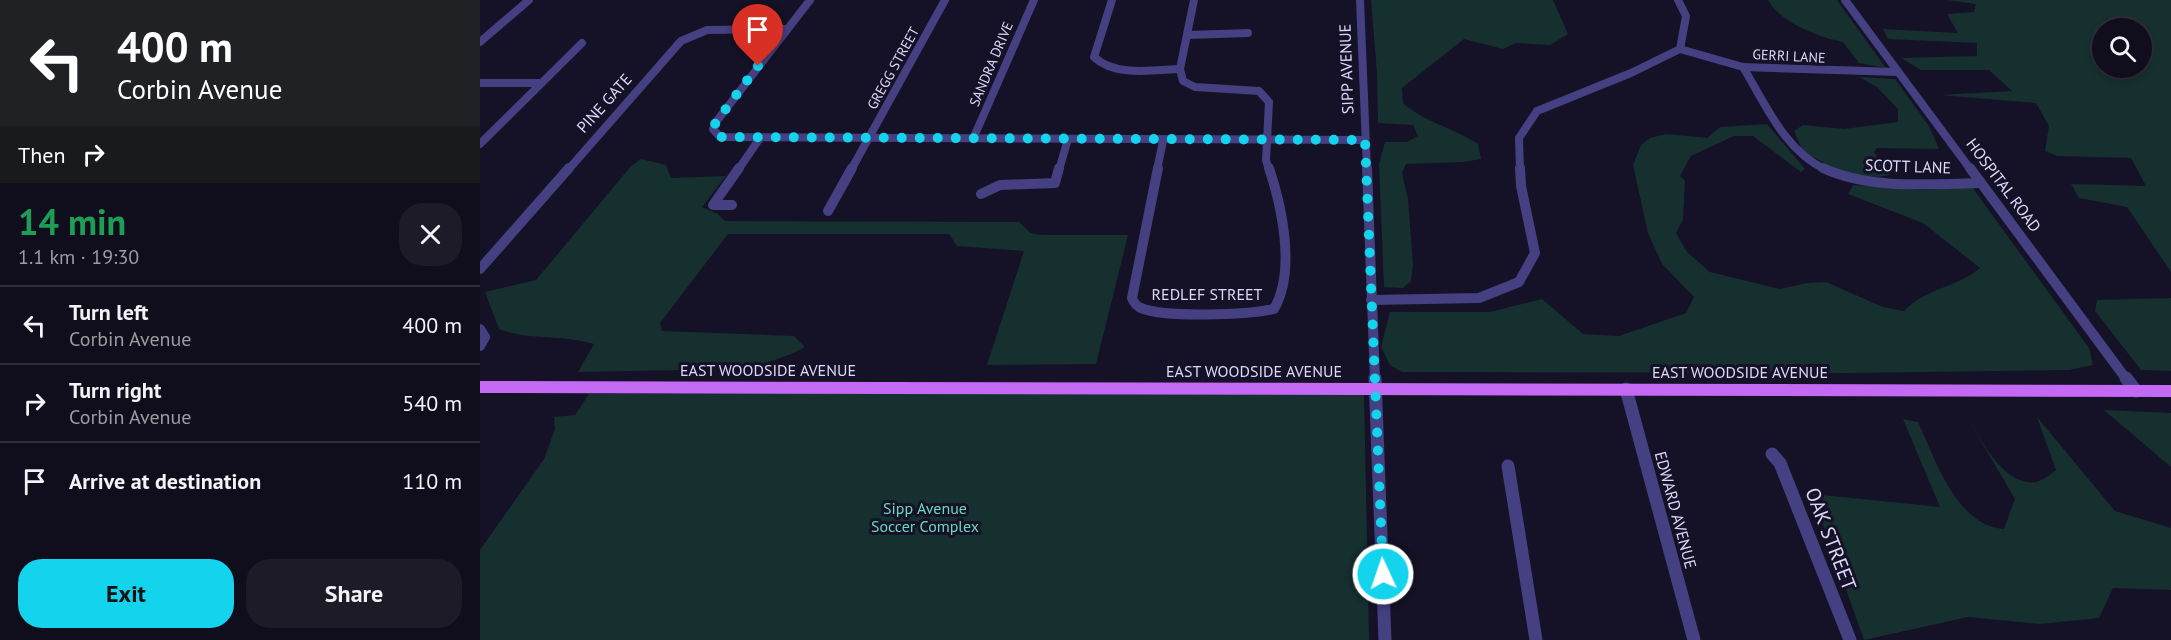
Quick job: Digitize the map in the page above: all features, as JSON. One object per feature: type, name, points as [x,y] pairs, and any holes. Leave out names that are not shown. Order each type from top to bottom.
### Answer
[{"type":"main road","name":"EAST WOODSIDE AVENUE","points":[[480,387],[2171,391]]},
{"type":"street","points":[[480,42],[530,0]]},
{"type":"street","points":[[810,0],[713,129],[720,137],[1163,141],[1365,140]]},
{"type":"street","name":"GREGG STREET","points":[[828,211],[945,0]]},
{"type":"street","name":"SANDRA DRIVE","points":[[974,140],[1034,0]]},
{"type":"street","points":[[1112,0],[1094,57],[1096,62],[1115,69],[1180,69]]},
{"type":"street","points":[[1194,0],[1180,69],[1182,81],[1188,85],[1205,88],[1250,89],[1266,96],[1269,102],[1266,141]]},
{"type":"street","name":"SIPP AVENUE","points":[[1360,0],[1374,389],[1386,640]]},
{"type":"street","points":[[1371,300],[1479,298],[1520,282],[1535,253],[1521,188],[1519,138],[1537,111],[1631,73],[1680,49],[1686,16],[1678,0]]},
{"type":"street","name":"HOSPITAL ROAD","points":[[1845,0],[2136,391]]},
{"type":"street","name":"PINE GATE","points":[[480,269],[681,41],[707,30],[787,29]]},
{"type":"street","points":[[1188,35],[1248,33]]},
{"type":"street","points":[[480,144],[582,43]]},
{"type":"street","name":"GERRI LANE","points":[[1680,49],[1743,67],[1898,72]]},
{"type":"street","name":"SCOTT LANE","points":[[1743,67],[1796,151],[1822,168],[1855,179],[1981,183]]},
{"type":"street","points":[[480,83],[540,83]]},
{"type":"street","points":[[732,205],[713,205],[760,138]]},
{"type":"street","points":[[981,194],[1000,185],[1055,183],[1068,139]]},
{"type":"street","name":"REDLEF STREET","points":[[1163,141],[1132,298],[1134,303],[1139,308],[1148,310],[1260,312],[1274,309],[1281,297],[1285,247],[1281,204],[1266,160],[1266,141]]},
{"type":"street","points":[[480,329],[485,337],[480,346]]},
{"type":"street","name":"EDWARD AVENUE","points":[[1626,389],[1694,640]]},
{"type":"street","name":"OAK STREET","points":[[1772,454],[1780,463],[1850,640]]},
{"type":"street","points":[[1508,465],[1536,640]]},
{"type":"green space","points":[[1371,0],[1553,0],[1568,34],[1550,45],[1516,43],[1503,49],[1464,39],[1402,88],[1403,103],[1420,115],[1478,144],[1481,159],[1406,164],[1402,173],[1408,199],[1413,265],[1411,281],[1403,288],[1384,287],[1379,164],[1385,142],[1407,142],[1418,136],[1413,125],[1378,123],[1377,73]]},
{"type":"green space","points":[[1768,0],[1837,0],[1886,68],[1859,63],[1843,42],[1812,33],[1790,22],[1773,8]]},
{"type":"green space","points":[[1947,0],[2171,0],[2171,272],[2127,207],[2079,198],[2071,184],[2146,186],[2131,158],[2057,156],[2045,151],[2049,126],[2036,103],[1940,95],[2012,91],[1989,70],[1921,70],[1901,58],[1977,56],[1977,43],[1888,39],[1883,29],[1958,33],[1947,14],[1974,12],[1976,4]]},
{"type":"green space","points":[[1859,77],[1895,79],[1929,126],[1939,149],[1877,148],[1874,152],[1890,175],[1878,177],[1844,172],[1803,151],[1794,131],[1803,125],[1844,129],[1898,122],[1898,109],[1877,87]]},
{"type":"green space","points":[[1767,124],[1805,169],[1801,172],[1753,136],[1734,136],[1691,156],[1680,176],[1685,181],[1683,220],[1676,233],[1687,252],[1710,272],[1780,289],[1807,283],[1826,282],[1883,307],[1904,311],[1922,297],[1962,280],[1980,268],[1923,223],[1848,194],[1853,185],[1925,190],[1972,187],[2089,348],[2093,365],[2069,370],[1848,373],[1402,372],[1390,365],[1381,347],[1390,312],[1490,312],[1542,299],[1583,334],[1619,336],[1686,313],[1694,297],[1662,264],[1648,233],[1633,165],[1641,145],[1650,138],[1666,134],[1707,138],[1720,127]]},
{"type":"green space","points":[[641,159],[666,165],[671,178],[726,176],[702,207],[718,214],[725,221],[1019,222],[1031,233],[1042,235],[1128,235],[1096,364],[987,365],[1024,251],[957,246],[949,234],[728,234],[660,323],[662,331],[794,336],[805,347],[779,358],[735,369],[578,372],[594,344],[570,339],[522,335],[499,329],[485,292],[536,280],[631,166]]},
{"type":"green space","points":[[2171,298],[2171,371],[2141,370],[2095,311],[2097,300]]},
{"type":"green space","name":"Sipp Avenue Soccer Complex","points":[[589,394],[1364,394],[1369,640],[480,640],[480,550],[544,459],[555,429],[554,417],[575,415]]},
{"type":"green space","points":[[2104,410],[2171,413],[2171,467]]},
{"type":"green space","points":[[1965,414],[1985,447],[2003,469],[2013,477],[2036,482],[2056,470],[2037,417],[2115,511],[2171,528],[2171,590],[2113,588],[2099,618],[2039,624],[1968,617],[1864,640],[1812,494],[1940,507],[1903,419],[1918,422],[1940,471],[1960,503],[1973,516],[1987,525],[2004,529],[2015,499]]},
{"type":"route","points":[[758,66],[716,122],[713,129],[720,137],[1163,141],[1365,140],[1383,574]]}]
